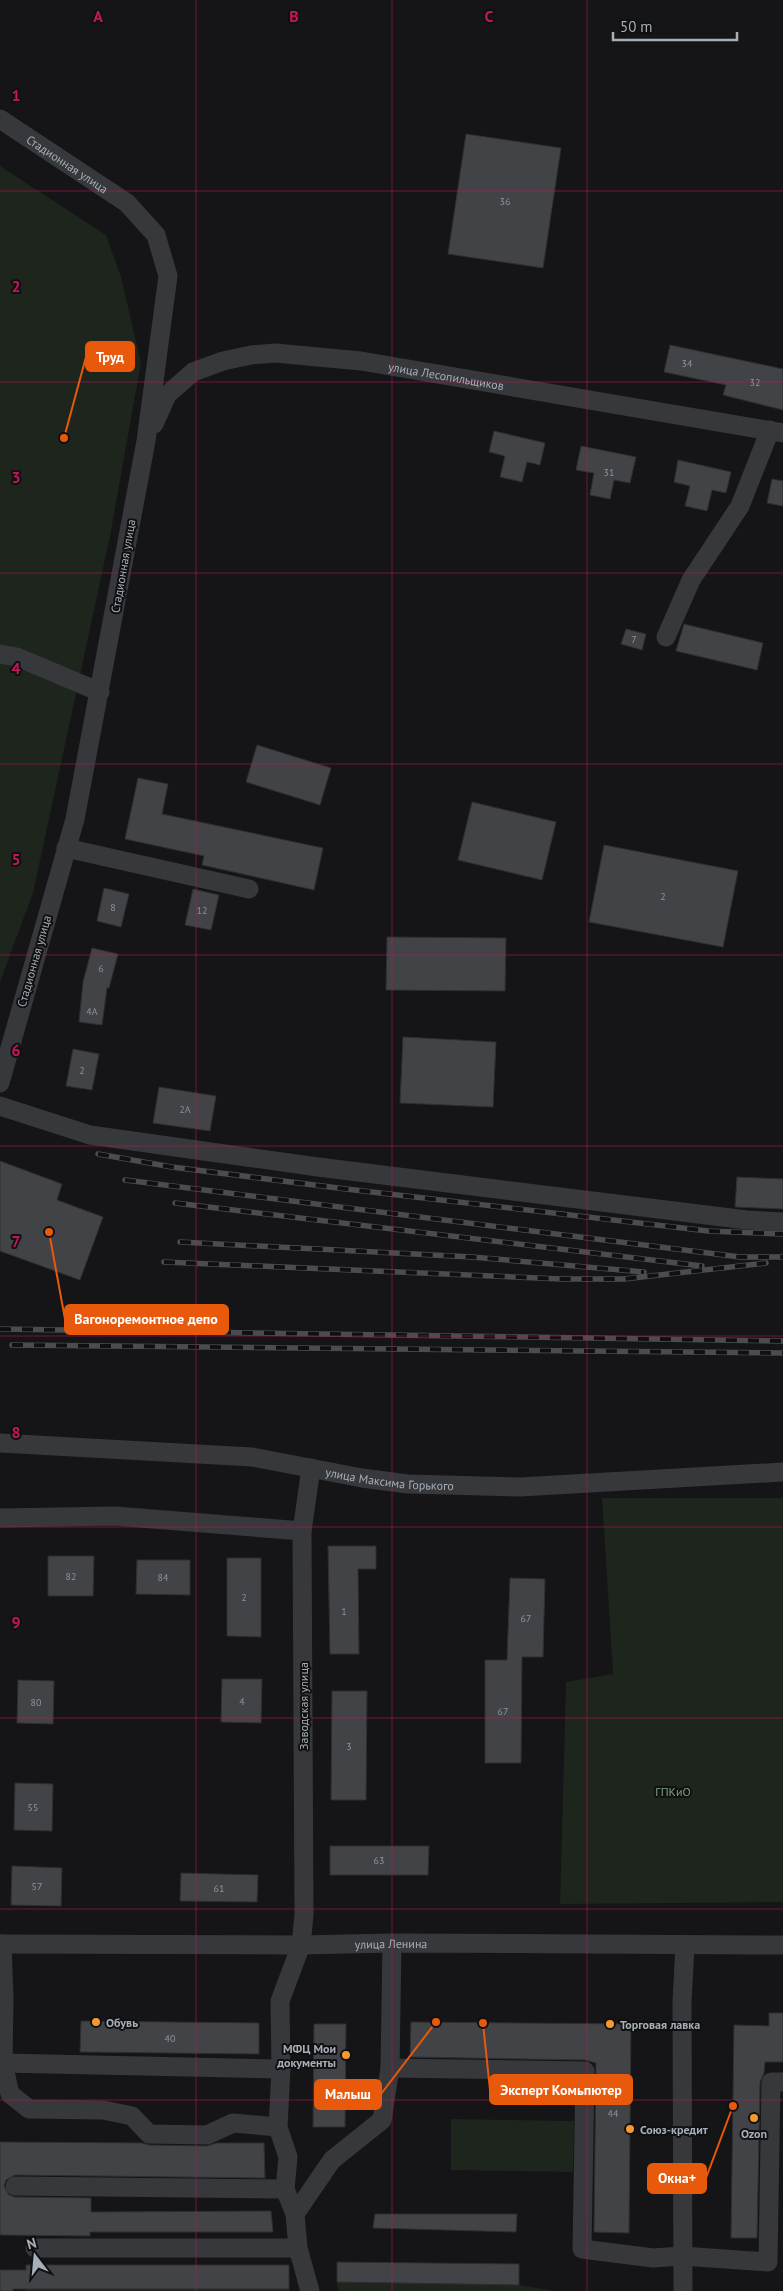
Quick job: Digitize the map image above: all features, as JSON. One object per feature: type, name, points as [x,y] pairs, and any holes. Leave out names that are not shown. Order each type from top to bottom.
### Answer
[{"type":"street","name":"Стадионная улица","points":[[0,119],[127,203],[156,235],[168,276],[146,441],[76,819],[66,848],[0,1083]]},
{"type":"street","name":"улица Лесопильщиков","points":[[146,441],[167,395],[193,372],[223,361],[251,355],[275,353],[361,361],[776,431]]},
{"type":"street","points":[[666,637],[690,580],[740,506],[776,431]]},
{"type":"street","points":[[0,654],[17,657],[100,692]]},
{"type":"street","points":[[66,848],[248,889]]},
{"type":"street","points":[[0,1106],[90,1135],[318,1167],[747,1220],[783,1222]]},
{"type":"street","name":"улица Максима Горького","points":[[0,1443],[252,1457],[408,1484],[520,1487],[783,1472]]},
{"type":"street","name":"Заводская улица","points":[[278,2127],[281,2068],[280,2001],[301,1945],[304,1915],[302,1531],[311,1468]]},
{"type":"street","points":[[0,1518],[114,1516],[302,1531]]},
{"type":"street","points":[[295,2214],[332,2160],[382,2120],[390,2068],[392,1943]]},
{"type":"street","points":[[1,1944],[3,2063],[10,2094],[30,2109],[102,2110],[132,2116],[149,2134],[207,2135],[232,2123],[278,2127],[288,2157],[285,2189],[295,2214],[298,2248],[310,2291]]},
{"type":"street","name":"улица Ленина","points":[[1,1944],[783,1945]]},
{"type":"street","points":[[683,2291],[682,2002],[685,1945]]},
{"type":"street","points":[[3,2063],[281,2068]]},
{"type":"street","points":[[390,2068],[585,2071],[582,2249],[653,2258],[682,2256],[768,2262],[771,2082],[783,2082]]},
{"type":"street","points":[[14,2186],[285,2189]]},
{"type":"street","points":[[36,2248],[298,2248]]},
{"type":"green space","points":[[0,166],[106,235],[121,277],[141,363],[110,536],[33,893],[0,982]]},
{"type":"green space","name":"ГПКиО","points":[[602,1498],[783,1498],[783,1902],[560,1904],[566,1682],[613,1674]]},
{"type":"green space","points":[[451,2119],[574,2121],[573,2172],[451,2170]]},
{"type":"green space","points":[[337,2282],[519,2285],[554,2291],[338,2291]]},
{"type":"green space","points":[[26,2289],[289,2289],[290,2291],[25,2291]]},
{"type":"building","points":[[466,134],[561,148],[543,268],[448,254]]},
{"type":"building","points":[[670,345],[783,369],[783,410],[723,395],[726,385],[664,372]]},
{"type":"building","points":[[494,431],[545,443],[540,465],[527,462],[522,482],[500,477],[505,456],[489,452]]},
{"type":"building","points":[[581,446],[636,457],[630,483],[614,480],[610,499],[590,495],[594,473],[576,470]]},
{"type":"building","points":[[678,460],[731,472],[726,493],[712,490],[707,511],[685,506],[690,486],[674,482]]},
{"type":"building","points":[[772,479],[783,481],[783,506],[767,503]]},
{"type":"building","points":[[684,624],[763,643],[757,670],[676,651]]},
{"type":"building","points":[[626,629],[646,634],[642,650],[621,644]]},
{"type":"building","points":[[257,745],[331,768],[320,805],[246,782]]},
{"type":"building","points":[[138,778],[168,784],[162,814],[323,848],[314,890],[202,865],[204,856],[125,839]]},
{"type":"building","points":[[472,802],[556,822],[542,880],[458,860]]},
{"type":"building","points":[[604,845],[738,871],[723,947],[589,922]]},
{"type":"building","points":[[104,888],[129,894],[121,927],[97,921]]},
{"type":"building","points":[[193,889],[219,895],[211,930],[185,925]]},
{"type":"building","points":[[387,937],[506,938],[505,991],[386,990]]},
{"type":"building","points":[[92,948],[118,954],[109,988],[107,988],[102,1025],[79,1022],[83,982]]},
{"type":"building","points":[[403,1037],[496,1042],[493,1107],[400,1103]]},
{"type":"building","points":[[73,1049],[99,1054],[92,1090],[66,1086]]},
{"type":"building","points":[[159,1087],[216,1096],[210,1131],[153,1123]]},
{"type":"building","points":[[0,1161],[62,1184],[57,1200],[103,1217],[80,1280],[0,1251]]},
{"type":"building","points":[[737,1177],[783,1179],[783,1209],[735,1207]]},
{"type":"building","points":[[328,1546],[376,1546],[376,1569],[358,1569],[359,1654],[330,1654]]},
{"type":"building","points":[[48,1556],[94,1556],[93,1596],[48,1596]]},
{"type":"building","points":[[227,1558],[261,1558],[261,1637],[227,1636]]},
{"type":"building","points":[[137,1560],[190,1560],[190,1595],[136,1594]]},
{"type":"building","points":[[510,1578],[545,1579],[543,1657],[522,1657],[521,1763],[485,1763],[485,1660],[507,1660]]},
{"type":"building","points":[[222,1679],[262,1679],[261,1723],[221,1722]]},
{"type":"building","points":[[18,1680],[54,1681],[53,1724],[17,1723]]},
{"type":"building","points":[[332,1691],[367,1691],[366,1800],[331,1800]]},
{"type":"building","points":[[15,1783],[53,1784],[52,1831],[14,1830]]},
{"type":"building","points":[[330,1846],[429,1846],[428,1875],[330,1875]]},
{"type":"building","points":[[12,1866],[62,1868],[61,1906],[11,1905]]},
{"type":"building","points":[[181,1873],[258,1875],[257,1902],[180,1901]]},
{"type":"building","points":[[769,2013],[783,2013],[783,2062],[765,2062],[764,2073],[760,2082],[757,2238],[731,2238],[734,2025],[769,2026]]},
{"type":"building","points":[[81,2021],[259,2023],[259,2054],[80,2052]]},
{"type":"building","points":[[411,2022],[631,2024],[629,2233],[594,2232],[596,2063],[585,2060],[410,2057]]},
{"type":"building","points":[[314,2024],[346,2024],[345,2127],[313,2127]]},
{"type":"building","points":[[0,2142],[142,2143],[149,2145],[207,2146],[217,2143],[264,2143],[265,2178],[15,2175],[6,2180],[4,2186],[9,2195],[15,2197],[91,2198],[91,2212],[271,2211],[273,2232],[90,2232],[90,2236],[0,2235]]},
{"type":"building","points":[[375,2214],[517,2214],[516,2232],[373,2228]]},
{"type":"building","points":[[337,2262],[519,2264],[519,2285],[337,2282]]},
{"type":"building","points":[[26,2265],[289,2265],[289,2289],[13,2289],[13,2291],[0,2291],[0,2270],[26,2270]]},
{"type":"railway","points":[[98,1154],[172,1167],[346,1189],[708,1231],[783,1234]]},
{"type":"railway","points":[[125,1180],[740,1257],[783,1257]]},
{"type":"railway","points":[[175,1203],[702,1266]]},
{"type":"railway","points":[[180,1242],[472,1257],[644,1272]]},
{"type":"railway","points":[[164,1262],[561,1279],[624,1279],[766,1263]]},
{"type":"railway","points":[[0,1329],[783,1341]]},
{"type":"railway","points":[[12,1345],[783,1353]]},
{"type":"place","name":"Труд","points":[[64,438]]},
{"type":"place","name":"Вагоноремонтное депо","points":[[49,1232]]},
{"type":"place","name":"Обувь","points":[[96,2022]]},
{"type":"place","name":"Малыш","points":[[436,2022]]},
{"type":"place","name":"Эксперт Комьпютер","points":[[483,2023]]},
{"type":"place","name":"Торговая лавка","points":[[610,2024]]},
{"type":"place","name":"МФЦ Мои документы","points":[[346,2055]]},
{"type":"place","name":"Окна+","points":[[733,2106]]},
{"type":"place","name":"Ozon","points":[[754,2118]]},
{"type":"place","name":"Союз-кредит","points":[[630,2129]]}]
